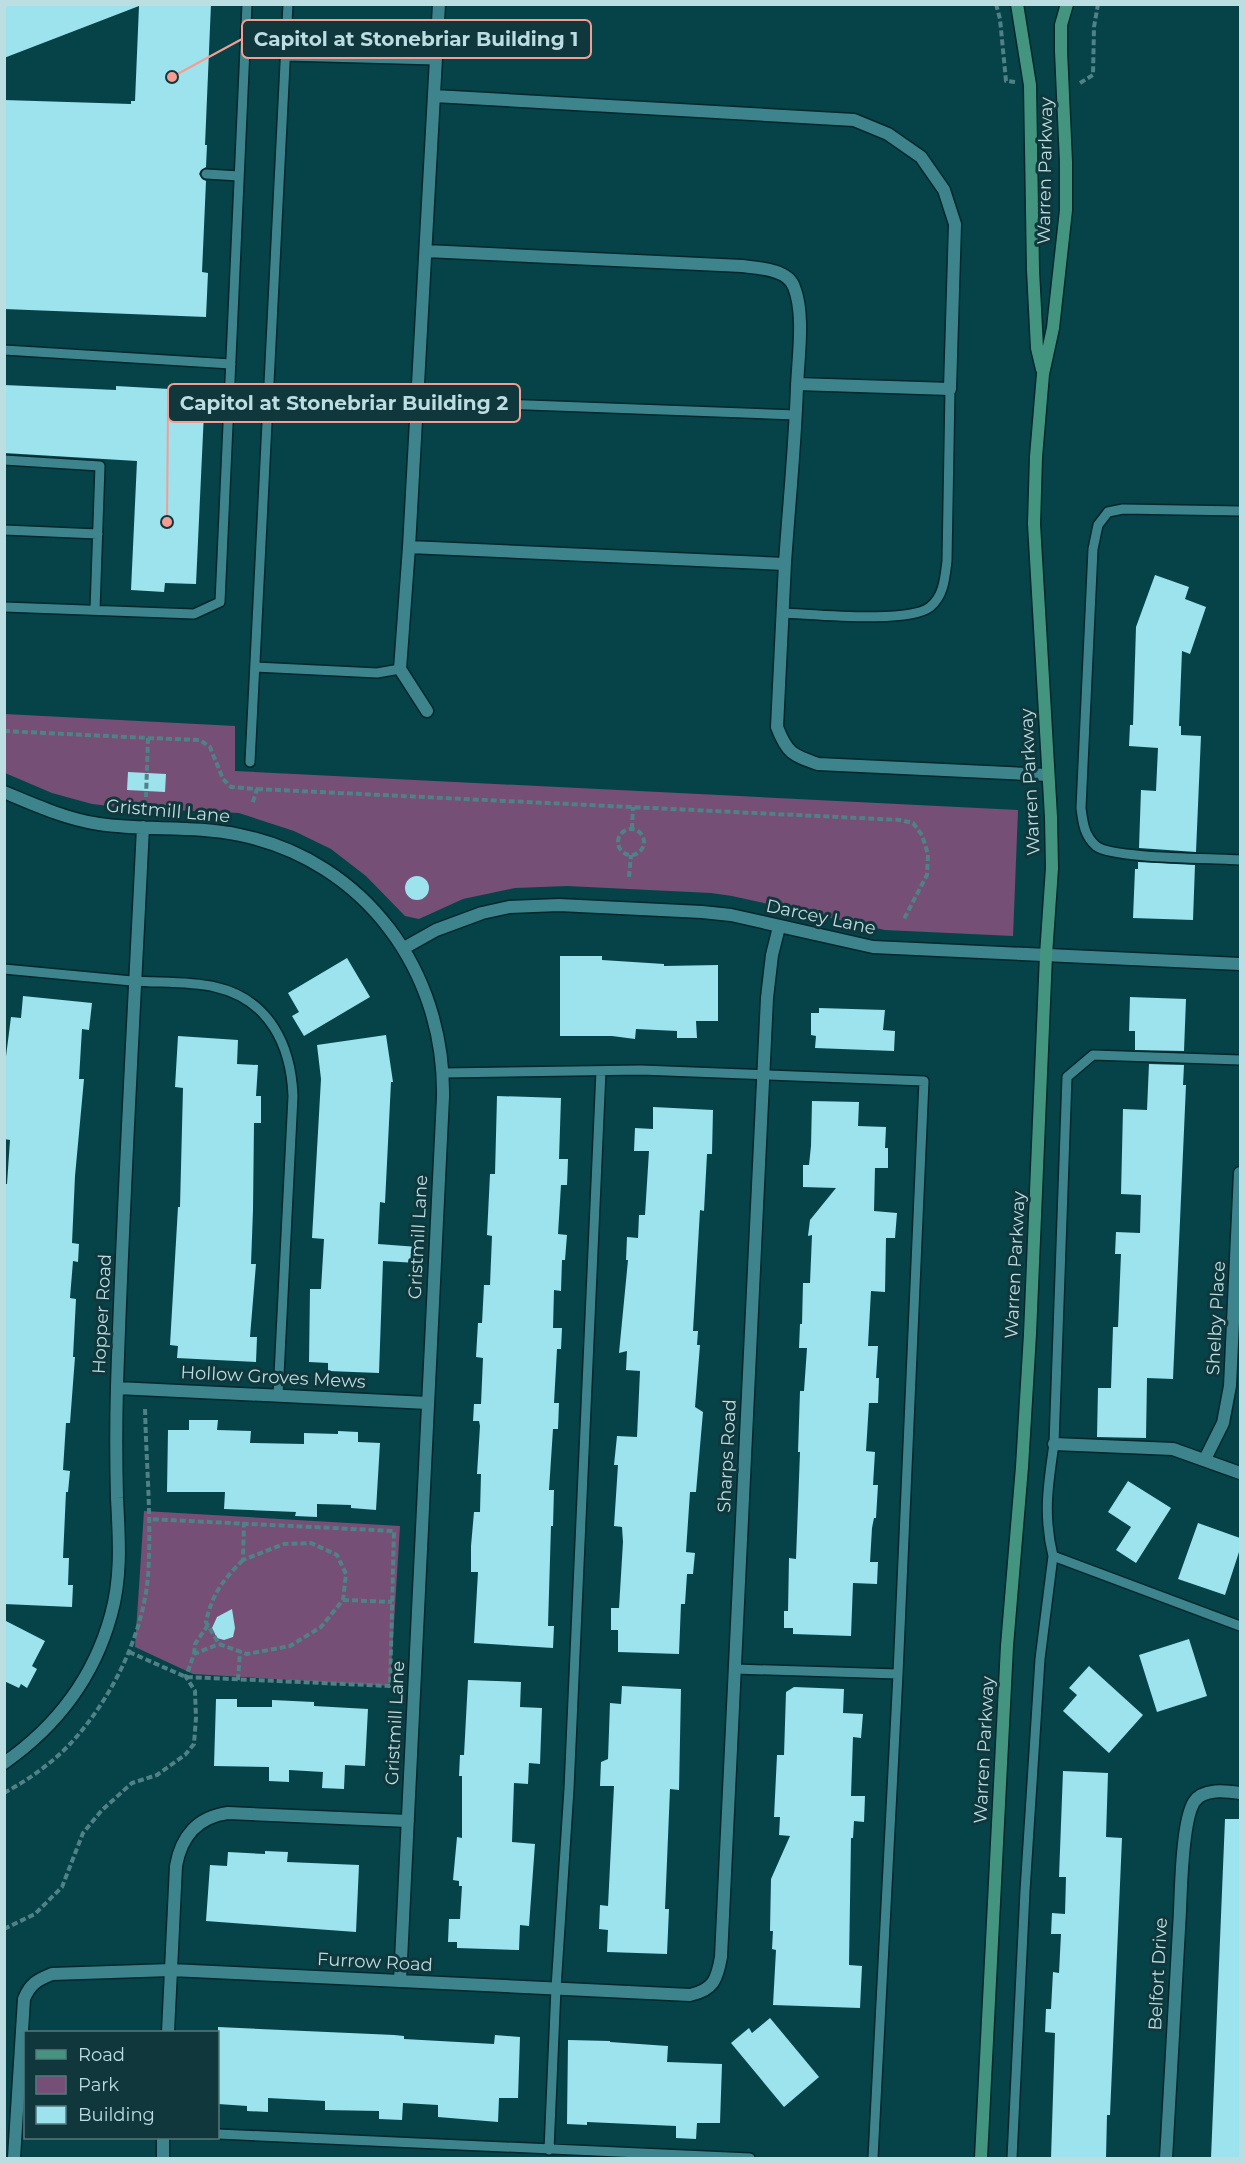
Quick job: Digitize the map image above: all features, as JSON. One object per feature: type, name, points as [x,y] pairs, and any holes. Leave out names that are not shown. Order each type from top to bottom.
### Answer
[{"type":"main road","name":"Warren Parkway","points":[[1017,4],[1030,85],[1037,348],[1043,374]]},
{"type":"main road","name":"Warren Parkway","points":[[981,2158],[1007,1646],[1030,1334],[1046,955],[1052,868],[1034,524],[1036,457],[1043,374],[1053,328],[1066,210],[1061,25],[1067,4]]},
{"type":"street","points":[[427,711],[400,669],[409,547],[439,4]]},
{"type":"street","points":[[434,96],[854,120],[888,134],[921,157],[944,190],[955,224],[950,389],[797,384]]},
{"type":"street","points":[[426,250],[742,266],[781,274],[794,285],[798,302],[799,327],[796,415],[785,564],[777,727],[784,746],[799,757],[818,764],[1048,775]]},
{"type":"street","points":[[409,547],[785,564]]},
{"type":"street","name":"Gristmill Lane","points":[[4,792],[69,818],[97,824],[229,833],[271,843],[298,854],[323,868],[352,889],[383,919],[404,948],[421,980],[433,1013],[443,1073],[400,1981]]},
{"type":"street","name":"Hopper Road","points":[[4,1762],[39,1735],[64,1709],[77,1691],[95,1660],[112,1612],[117,1590],[120,1547],[116,1468],[117,1388],[143,827]]},
{"type":"street","name":"Darcey Lane","points":[[404,948],[436,930],[468,917],[510,907],[538,904],[731,915],[873,947],[1240,964]]},
{"type":"street","name":"Sharps Road","points":[[711,1986],[721,1957],[768,977],[780,927]]},
{"type":"street","name":"Shelby Place","points":[[1205,1459],[1223,1424],[1230,1386],[1240,1173]]},
{"type":"street","name":"Hollow Groves Mews","points":[[117,1388],[428,1403]]},
{"type":"street","points":[[1054,1444],[1173,1449],[1240,1473]]},
{"type":"street","name":"Belfort Drive","points":[[1166,2158],[1182,1867],[1189,1816],[1194,1802],[1200,1796],[1224,1791],[1240,1793]]},
{"type":"street","points":[[168,2031],[178,1853],[187,1834],[211,1816],[228,1812],[408,1821]]},
{"type":"street","name":"Furrow Road","points":[[11,2154],[24,1999],[29,1986],[52,1974],[171,1970],[690,1995],[702,1992],[711,1986]]},
{"type":"street","points":[[163,2158],[164,2139]]},
{"type":"lane","points":[[4,607],[195,614],[220,602],[247,4]]},
{"type":"lane","points":[[250,762],[288,4]]},
{"type":"lane","points":[[286,56],[436,60]]},
{"type":"lane","points":[[206,174],[239,176]]},
{"type":"lane","points":[[4,350],[231,364]]},
{"type":"lane","points":[[783,613],[886,617],[910,614],[930,607],[944,588],[947,561],[950,389]]},
{"type":"lane","points":[[417,401],[796,415]]},
{"type":"lane","points":[[4,460],[100,466],[95,610]]},
{"type":"lane","points":[[1240,511],[1123,509],[1108,512],[1098,525],[1093,549],[1081,808],[1085,833],[1098,848],[1122,854],[1240,860]]},
{"type":"lane","points":[[4,530],[98,534]]},
{"type":"lane","points":[[255,666],[377,673],[400,669]]},
{"type":"lane","points":[[4,969],[213,986],[237,994],[254,1004],[269,1019],[279,1034],[290,1065],[293,1096],[279,1395]]},
{"type":"lane","points":[[1012,2158],[1025,1891],[1040,1659],[1053,1556],[1047,1532],[1047,1497],[1054,1444],[1067,1077],[1093,1055],[1240,1060]]},
{"type":"lane","points":[[549,2150],[569,1777],[601,1071]]},
{"type":"lane","points":[[443,1073],[601,1071],[763,1073],[924,1081],[898,1674],[873,2158]]},
{"type":"lane","points":[[1053,1556],[1240,1626]]},
{"type":"lane","points":[[735,1670],[898,1674]]},
{"type":"lane","points":[[219,2134],[750,2158]]},
{"type":"path","points":[[1064,92],[1093,75],[1094,27],[1098,4]]},
{"type":"path","points":[[4,730],[200,740],[210,747],[223,779],[231,787],[900,820],[913,823],[922,835],[928,854],[927,875],[904,919]]},
{"type":"path","points":[[146,797],[148,738]]},
{"type":"path","points":[[252,805],[257,789]]},
{"type":"path","points":[[632,830],[633,807]]},
{"type":"path","points":[[632,830],[639,832],[644,843],[642,850],[631,855],[623,852],[619,840],[624,832],[632,830]]},
{"type":"path","points":[[629,878],[631,855]]},
{"type":"path","points":[[129,1652],[186,1677],[390,1686],[394,1531],[148,1519]]},
{"type":"path","points":[[243,1560],[244,1522]]},
{"type":"path","points":[[194,1654],[219,1644],[247,1654],[290,1646],[321,1627],[343,1600],[346,1574],[337,1555],[311,1543],[284,1544],[243,1560],[224,1579],[210,1603],[206,1622],[219,1644]]},
{"type":"path","points":[[343,1600],[392,1602]]},
{"type":"path","points":[[186,1677],[195,1644],[208,1624]]},
{"type":"path","points":[[238,1680],[240,1651]]},
{"type":"path","points":[[4,1929],[35,1914],[62,1887],[83,1833],[102,1810],[132,1783],[157,1775],[185,1755],[194,1744],[195,1691],[186,1677]]},
{"type":"green space","points":[[5,714],[235,726],[235,771],[1018,810],[1013,936],[885,930],[711,893],[567,886],[515,888],[463,899],[419,919],[405,916],[366,876],[331,849],[294,831],[239,813],[126,808],[92,804],[52,793],[5,773]]},
{"type":"green space","points":[[144,1511],[400,1526],[390,1686],[193,1674],[135,1647]]},
{"type":"building","points":[[4,4],[211,4],[206,167],[199,174],[206,181],[202,272],[208,273],[206,317],[4,309],[4,100],[131,104],[131,101],[135,101],[139,6],[4,58]]},
{"type":"building","points":[[4,385],[116,390],[116,386],[205,391],[196,584],[165,583],[164,592],[131,590],[137,461],[4,453]]},
{"type":"building","points":[[1155,575],[1189,587],[1185,599],[1206,607],[1190,654],[1182,651],[1179,726],[1181,726],[1181,735],[1201,736],[1196,852],[1139,848],[1141,790],[1156,791],[1158,748],[1129,746],[1130,725],[1133,725],[1136,627]]},
{"type":"building","points":[[128,772],[166,774],[165,792],[127,790]]},
{"type":"building","points":[[1138,862],[1195,865],[1193,920],[1133,918],[1135,869],[1138,869]]},
{"type":"building","points":[[417,876],[422,877],[428,883],[428,893],[422,899],[417,900],[412,899],[406,893],[405,888],[406,883],[412,877]]},
{"type":"building","points":[[560,956],[602,956],[602,960],[664,964],[664,966],[718,965],[718,1021],[696,1021],[697,1038],[677,1038],[677,1031],[636,1029],[635,1039],[612,1036],[560,1036]]},
{"type":"building","points":[[347,958],[370,997],[304,1036],[292,1016],[299,1012],[288,993]]},
{"type":"building","points":[[23,996],[92,1003],[89,1030],[82,1029],[79,1079],[84,1079],[75,1176],[72,1243],[79,1244],[78,1262],[73,1261],[70,1298],[76,1299],[73,1357],[75,1357],[70,1423],[66,1423],[63,1470],[70,1471],[68,1492],[66,1492],[63,1558],[69,1558],[68,1585],[73,1585],[72,1607],[4,1604],[4,1184],[7,1184],[10,1140],[4,1139],[4,1072],[11,1017],[21,1018]]},
{"type":"building","points":[[1130,997],[1186,999],[1184,1051],[1135,1050],[1135,1031],[1129,1031]]},
{"type":"building","points":[[819,1008],[885,1010],[883,1030],[895,1031],[894,1051],[815,1048],[816,1036],[811,1035],[811,1013],[819,1013]]},
{"type":"building","points":[[386,1035],[393,1082],[391,1082],[385,1203],[380,1202],[378,1244],[418,1247],[417,1263],[383,1261],[379,1373],[328,1371],[328,1363],[309,1362],[310,1289],[321,1289],[324,1239],[312,1238],[321,1079],[317,1045]]},
{"type":"building","points":[[178,1036],[238,1040],[237,1064],[258,1065],[256,1096],[261,1096],[261,1123],[254,1123],[251,1264],[256,1264],[250,1337],[257,1337],[256,1362],[177,1358],[178,1346],[170,1345],[178,1207],[180,1207],[183,1088],[175,1087]]},
{"type":"building","points":[[1149,1064],[1184,1065],[1183,1085],[1186,1085],[1173,1379],[1147,1378],[1146,1438],[1097,1437],[1098,1388],[1111,1388],[1113,1327],[1118,1327],[1121,1254],[1115,1254],[1116,1232],[1140,1233],[1141,1195],[1121,1194],[1123,1109],[1147,1110]]},
{"type":"building","points":[[497,1096],[561,1098],[559,1159],[568,1159],[567,1185],[561,1185],[558,1234],[567,1235],[565,1260],[562,1260],[561,1291],[554,1290],[553,1328],[562,1328],[561,1349],[557,1349],[554,1403],[559,1403],[558,1429],[553,1429],[549,1490],[554,1490],[548,1626],[554,1626],[553,1648],[474,1643],[478,1572],[471,1572],[471,1546],[474,1512],[480,1512],[481,1474],[477,1474],[480,1426],[479,1421],[473,1421],[474,1404],[481,1404],[483,1358],[476,1357],[478,1323],[482,1323],[484,1285],[490,1285],[492,1236],[487,1235],[490,1174],[495,1174]]},
{"type":"building","points":[[812,1101],[859,1102],[858,1126],[886,1127],[885,1148],[888,1148],[888,1168],[875,1168],[874,1211],[897,1213],[895,1238],[886,1238],[885,1292],[871,1291],[868,1346],[878,1346],[876,1378],[879,1378],[878,1403],[869,1403],[866,1451],[875,1452],[873,1485],[878,1485],[870,1562],[878,1562],[877,1584],[853,1583],[851,1636],[793,1634],[793,1628],[784,1628],[784,1611],[788,1611],[789,1558],[796,1559],[800,1391],[804,1391],[807,1348],[799,1348],[803,1283],[810,1283],[812,1235],[808,1236],[810,1220],[836,1188],[803,1187],[803,1165],[809,1165],[811,1146]]},
{"type":"building","points":[[653,1107],[713,1110],[712,1154],[707,1154],[704,1211],[700,1210],[693,1331],[698,1331],[697,1345],[700,1345],[695,1407],[703,1412],[696,1492],[690,1492],[686,1552],[695,1553],[693,1574],[687,1574],[685,1604],[681,1604],[679,1654],[618,1652],[618,1630],[611,1630],[611,1608],[619,1608],[623,1542],[622,1527],[614,1526],[618,1465],[614,1465],[617,1436],[637,1437],[640,1371],[626,1370],[627,1351],[619,1353],[628,1260],[626,1260],[627,1237],[638,1238],[639,1215],[645,1215],[649,1151],[634,1151],[635,1128],[653,1129]]},
{"type":"building","points":[[189,1420],[218,1420],[217,1430],[251,1431],[250,1443],[304,1444],[304,1433],[358,1432],[358,1442],[380,1443],[376,1510],[351,1508],[351,1505],[317,1504],[317,1517],[295,1516],[296,1512],[224,1509],[225,1492],[167,1492],[168,1430],[189,1430]]},
{"type":"building","points":[[1128,1481],[1171,1508],[1136,1563],[1116,1550],[1131,1527],[1108,1512]]},
{"type":"building","points":[[1198,1523],[1240,1538],[1240,1549],[1225,1595],[1178,1579]]},
{"type":"building","points":[[232,1609],[235,1628],[233,1637],[224,1640],[217,1638],[212,1628],[217,1617]]},
{"type":"building","points":[[4,1620],[45,1641],[32,1666],[37,1669],[27,1688],[21,1684],[19,1688],[4,1681]]},
{"type":"building","points":[[1189,1639],[1207,1696],[1157,1712],[1139,1655]]},
{"type":"building","points":[[1089,1666],[1143,1715],[1109,1753],[1063,1711],[1077,1695],[1069,1688]]},
{"type":"building","points":[[468,1680],[521,1682],[520,1707],[542,1708],[540,1764],[529,1763],[528,1784],[514,1783],[512,1842],[535,1844],[529,1926],[520,1925],[519,1950],[457,1948],[457,1942],[448,1942],[449,1919],[460,1919],[462,1886],[459,1886],[459,1881],[453,1880],[457,1837],[462,1838],[462,1776],[459,1776],[460,1755],[464,1755]]},
{"type":"building","points":[[622,1686],[681,1689],[679,1790],[670,1789],[665,1909],[669,1909],[667,1954],[607,1952],[608,1930],[599,1929],[600,1905],[608,1906],[614,1786],[600,1786],[601,1762],[608,1759],[610,1703],[621,1704]]},
{"type":"building","points":[[794,1687],[844,1689],[843,1713],[863,1714],[861,1738],[853,1737],[851,1796],[865,1796],[864,1822],[854,1821],[853,1838],[851,1838],[849,1965],[862,1966],[860,2008],[773,2005],[776,1950],[772,1949],[773,1931],[770,1931],[771,1879],[790,1836],[779,1835],[780,1817],[774,1817],[777,1755],[784,1755],[786,1692]]},
{"type":"building","points":[[216,1699],[237,1699],[237,1707],[272,1707],[272,1700],[314,1702],[314,1706],[368,1709],[365,1766],[345,1765],[344,1789],[322,1788],[323,1772],[289,1770],[289,1782],[269,1781],[269,1767],[214,1766]]},
{"type":"building","points":[[1063,1771],[1108,1773],[1106,1837],[1122,1838],[1110,2115],[1107,2115],[1106,2158],[1051,2158],[1055,2033],[1045,2032],[1046,2009],[1051,2009],[1053,1972],[1059,1973],[1061,1934],[1051,1934],[1052,1913],[1065,1914],[1066,1877],[1059,1877]]},
{"type":"building","points":[[1225,1819],[1240,1819],[1240,2158],[1211,2158]]},
{"type":"building","points":[[265,1851],[288,1852],[287,1862],[359,1865],[356,1932],[206,1921],[210,1865],[227,1866],[228,1852],[265,1854]]},
{"type":"building","points":[[770,2018],[819,2077],[784,2107],[731,2043],[749,2028],[752,2033]]},
{"type":"building","points":[[218,2027],[394,2035],[404,2036],[404,2039],[494,2044],[495,2035],[520,2037],[518,2098],[499,2098],[498,2122],[438,2117],[438,2105],[403,2103],[402,2120],[379,2119],[379,2111],[325,2110],[325,2101],[268,2098],[268,2112],[247,2111],[247,2106],[219,2104]]},
{"type":"building","points":[[568,2040],[668,2046],[667,2062],[722,2064],[720,2123],[697,2123],[696,2139],[676,2138],[676,2126],[587,2122],[587,2125],[567,2124]]},
{"type":"place","name":"Capitol at Stonebriar Building 1","points":[[172,77]]},
{"type":"place","name":"Capitol at Stonebriar Building 2","points":[[167,522]]}]
